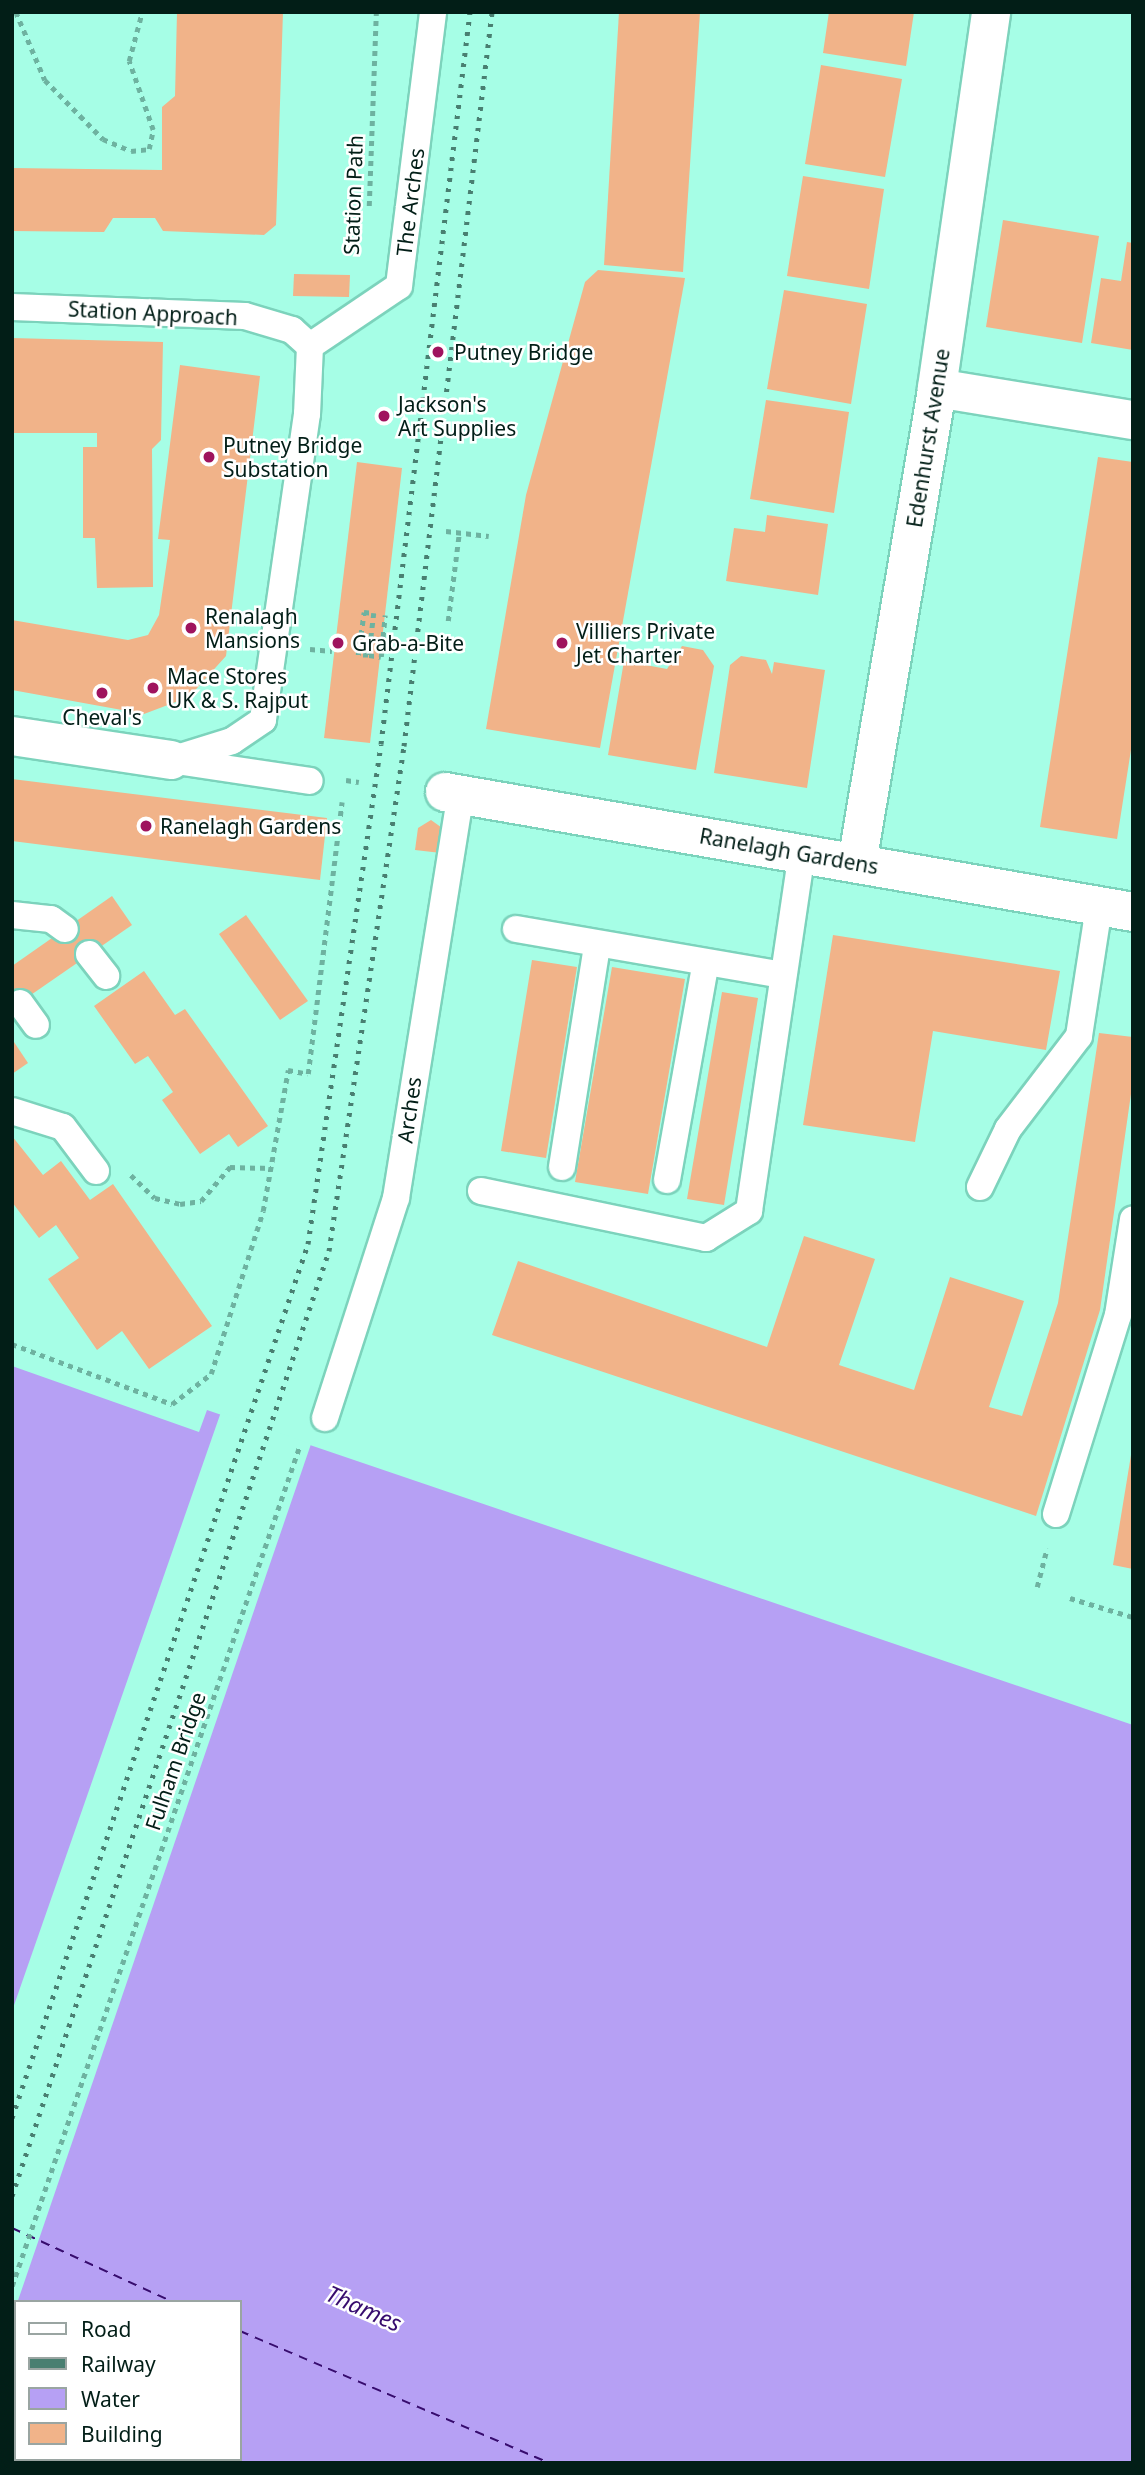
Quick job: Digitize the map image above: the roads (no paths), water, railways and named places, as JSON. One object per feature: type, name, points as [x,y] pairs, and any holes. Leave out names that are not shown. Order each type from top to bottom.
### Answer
[{"type":"street","name":"Edenhurst Avenue","points":[[857,863],[937,388],[991,12]]},
{"type":"street","points":[[937,388],[1133,420]]},
{"type":"street","points":[[12,736],[171,760]]},
{"type":"street","name":"Ranelagh Gardens","points":[[453,793],[1116,910]]},
{"type":"lane","name":"The Arches","points":[[310,346],[399,286],[433,12]]},
{"type":"lane","name":"Station Approach","points":[[12,307],[245,316],[292,330],[310,346]]},
{"type":"lane","points":[[171,760],[232,741],[263,720],[307,414],[310,346]]},
{"type":"lane","points":[[171,760],[310,781]]},
{"type":"lane","name":"Arches","points":[[315,1424],[396,1198],[453,793]]},
{"type":"lane","points":[[481,1191],[706,1238],[749,1211],[802,853]]},
{"type":"lane","points":[[980,1186],[1008,1129],[1079,1036],[1116,910]]},
{"type":"lane","points":[[12,915],[51,919],[65,929]]},
{"type":"lane","points":[[516,929],[705,966],[782,975]]},
{"type":"lane","points":[[562,1167],[597,946]]},
{"type":"lane","points":[[89,954],[106,976]]},
{"type":"lane","points":[[667,1180],[705,966]]},
{"type":"lane","points":[[20,1003],[36,1025]]},
{"type":"lane","points":[[12,1111],[63,1127],[96,1171]]},
{"type":"lane","points":[[1056,1514],[1118,1315],[1133,1219]]},
{"type":"water","name":"Thames","points":[[12,1366],[199,1432],[207,1410],[1133,1725],[1133,2463],[12,2463]]},
{"type":"railway","points":[[12,2118],[308,1244],[381,744],[470,12]]},
{"type":"railway","points":[[12,2196],[329,1251],[404,746],[492,12]]},
{"type":"place","name":"Putney Bridge","points":[[438,352]]},
{"type":"place","name":"Jackson's Art Supplies","points":[[384,416]]},
{"type":"place","name":"Putney Bridge Substation","points":[[209,457]]},
{"type":"place","name":"Renalagh Mansions","points":[[191,628]]},
{"type":"place","name":"Grab-a-Bite","points":[[338,643]]},
{"type":"place","name":"Villiers Private Jet Charter","points":[[562,643]]},
{"type":"place","name":"Mace Stores UK & S. Rajput","points":[[153,688]]},
{"type":"place","name":"Cheval's","points":[[102,693]]},
{"type":"place","name":"Ranelagh Gardens","points":[[146,826]]}]
